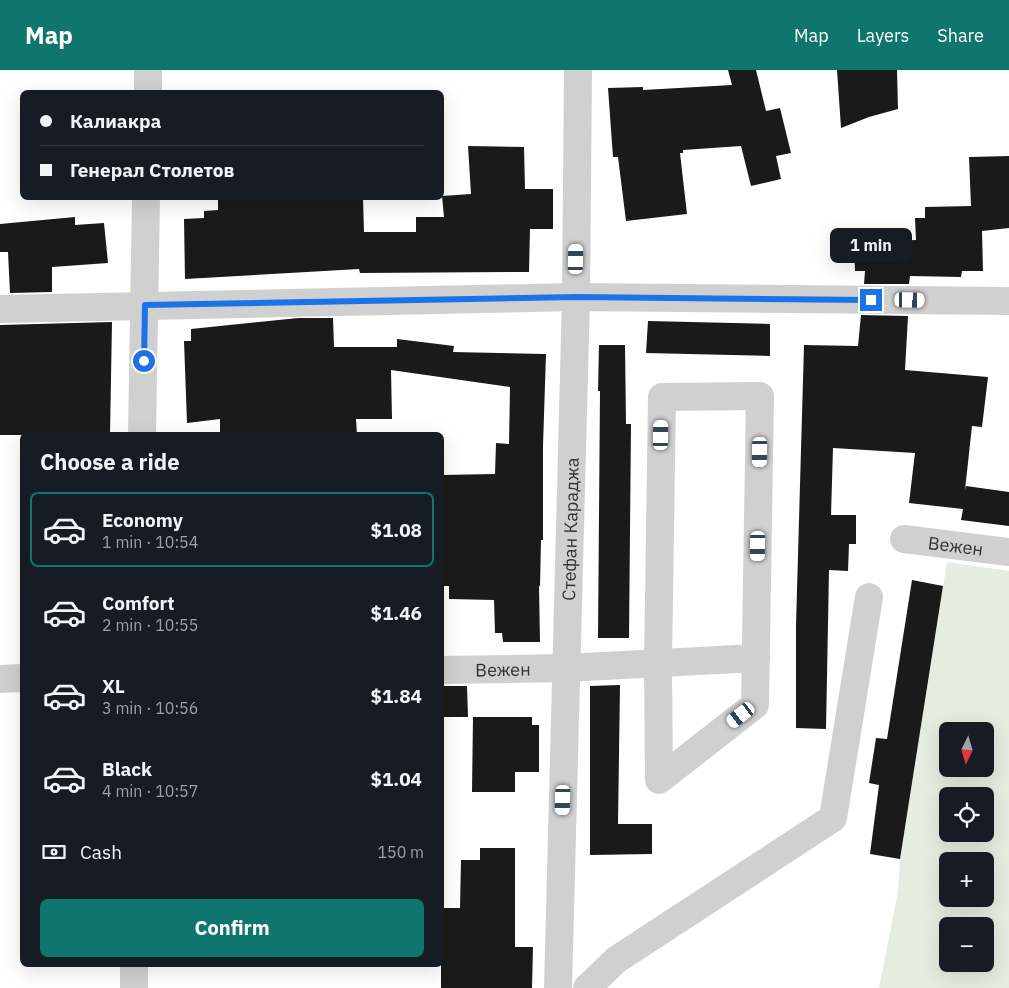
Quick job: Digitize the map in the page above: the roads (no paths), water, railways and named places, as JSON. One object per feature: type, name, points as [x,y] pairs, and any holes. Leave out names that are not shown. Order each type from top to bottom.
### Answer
[{"type":"street","points":[[148,70],[148,90]]},
{"type":"street","name":"Стефан Караджа","points":[[558,988],[576,297],[578,70]]},
{"type":"street","points":[[142,432],[146,200]]},
{"type":"street","points":[[0,309],[576,297],[1009,301]]},
{"type":"street","points":[[662,396],[760,396],[756,658],[755,705],[659,780],[658,663],[662,396]]},
{"type":"street","name":"Вежен","points":[[904,539],[1009,552]]},
{"type":"street","points":[[587,988],[616,960],[833,818],[869,597]]},
{"type":"street","name":"Вежен","points":[[444,670],[566,668],[756,658]]},
{"type":"street","points":[[0,679],[20,678]]},
{"type":"street","points":[[134,967],[134,988]]}]
